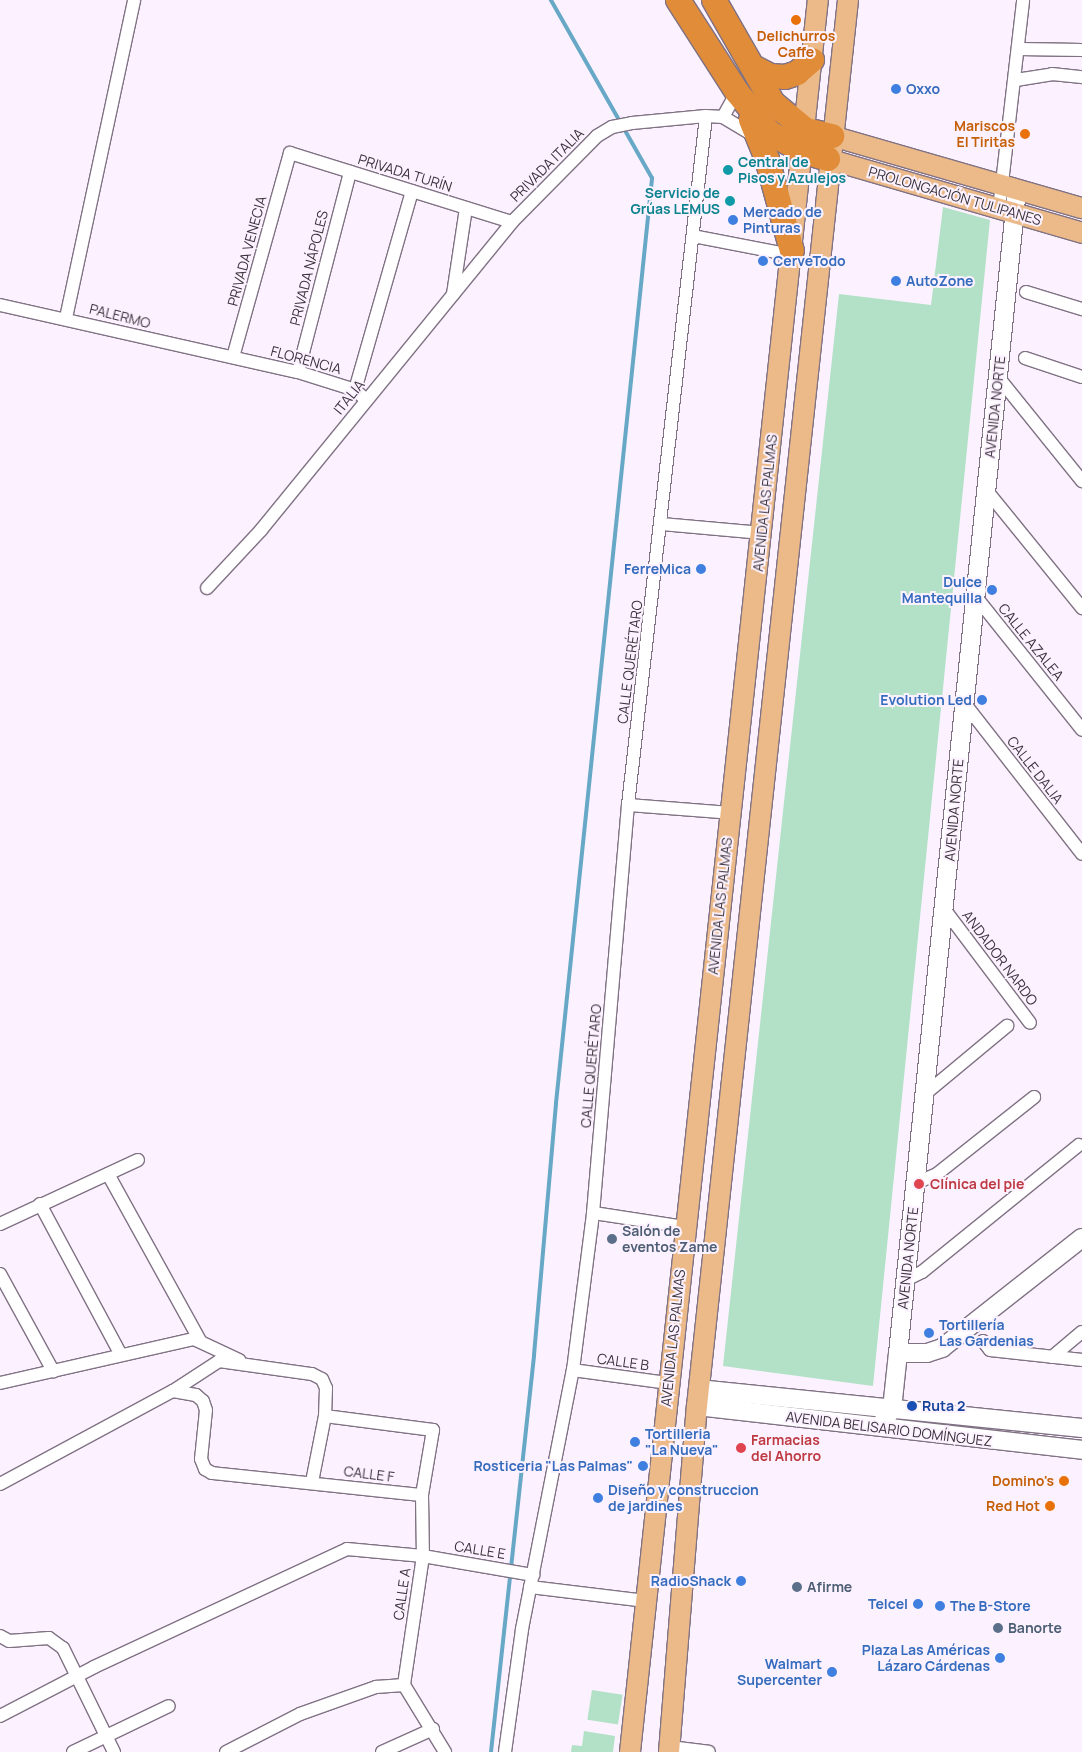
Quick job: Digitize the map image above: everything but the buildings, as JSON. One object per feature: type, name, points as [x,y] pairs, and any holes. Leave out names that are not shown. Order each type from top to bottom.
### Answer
[{"type":"highway","points":[[678,0],[712,50],[737,92],[761,140],[792,253]]},
{"type":"highway","points":[[714,0],[737,35],[772,103],[805,141],[828,159]]},
{"type":"highway","points":[[712,50],[737,35]]},
{"type":"highway","points":[[755,68],[771,76],[785,77],[797,73],[812,60]]},
{"type":"highway","points":[[737,92],[770,133],[805,141],[832,136]]},
{"type":"main road","name":"AVENIDA LAS PALMAS","points":[[630,1752],[668,1383],[805,141],[818,0]]},
{"type":"main road","name":"AVENIDA LAS PALMAS","points":[[670,1749],[697,1398],[828,159],[848,0]]},
{"type":"main road","name":"PROLONGACIÓN TULIPANES","points":[[832,136],[1082,208]]},
{"type":"main road","name":"PROLONGACIÓN TULIPANES","points":[[828,159],[1082,233]]},
{"type":"street","points":[[66,318],[134,0]]},
{"type":"street","points":[[1010,188],[1023,0]]},
{"type":"street","points":[[1019,48],[1082,50]]},
{"type":"street","points":[[1016,80],[1052,74],[1082,78]]},
{"type":"street","points":[[723,117],[737,92]]},
{"type":"street","name":"PRIVADA ITALIA","points":[[512,222],[597,136],[612,127],[632,123],[706,116],[723,117],[761,140]]},
{"type":"street","name":"CALLE QUERÉTARO","points":[[505,1752],[531,1581],[574,1370],[593,1213],[628,805],[662,524],[706,116]]},
{"type":"street","name":"PRIVADA TURÍN","points":[[290,153],[512,222]]},
{"type":"street","name":"PRIVADA VENECIA","points":[[234,358],[290,153]]},
{"type":"street","name":"PRIVADA NÁPOLES","points":[[298,372],[350,172]]},
{"type":"street","name":"AVENIDA NORTE","points":[[880,1426],[892,1409],[945,910],[998,378],[1010,188]]},
{"type":"street","points":[[355,390],[412,191]]},
{"type":"street","points":[[452,296],[466,208]]},
{"type":"street","name":"ITALIA","points":[[207,588],[260,530],[512,222]]},
{"type":"street","points":[[693,236],[792,253]]},
{"type":"street","points":[[1026,292],[1082,309]]},
{"type":"street","name":"PALERMO","points":[[0,305],[66,318],[234,358]]},
{"type":"street","name":"FLORENCIA","points":[[234,358],[298,372],[355,390],[366,400]]},
{"type":"street","points":[[1025,358],[1082,377]]},
{"type":"street","points":[[998,378],[1082,481]]},
{"type":"street","points":[[987,491],[1082,608]]},
{"type":"street","points":[[662,524],[762,534]]},
{"type":"street","name":"CALLE AZALEA","points":[[976,597],[1082,730]]},
{"type":"street","name":"CALLE DALIA","points":[[965,704],[1082,854]]},
{"type":"street","points":[[628,805],[731,813]]},
{"type":"street","name":"ANDADOR NARDO","points":[[945,910],[1030,1023]]},
{"type":"street","points":[[925,1094],[1007,1026]]},
{"type":"street","points":[[916,1183],[937,1174],[1034,1097]]},
{"type":"street","points":[[906,1280],[922,1272],[1079,1144]]},
{"type":"street","points":[[0,1224],[138,1160]]},
{"type":"street","points":[[108,1174],[200,1340]]},
{"type":"street","points":[[40,1204],[121,1355]]},
{"type":"street","points":[[593,1213],[685,1227]]},
{"type":"street","points":[[898,1352],[927,1353],[942,1348],[1082,1238]]},
{"type":"street","points":[[0,1274],[53,1371]]},
{"type":"street","points":[[1052,1357],[1082,1332]]},
{"type":"street","points":[[0,1383],[177,1341],[200,1340],[250,1366]]},
{"type":"street","points":[[983,1341],[990,1350],[1082,1360]]},
{"type":"street","points":[[0,1484],[173,1391],[219,1361],[312,1374],[322,1379],[326,1388],[325,1416],[312,1482]]},
{"type":"street","name":"CALLE B","points":[[574,1370],[668,1383]]},
{"type":"street","name":"CALLE F","points":[[173,1391],[196,1395],[203,1401],[206,1410],[201,1459],[205,1469],[212,1473],[422,1495]]},
{"type":"street","points":[[760,1414],[761,1396]]},
{"type":"street","name":"AVENIDA BELISARIO DOMÍNGUEZ","points":[[697,1398],[761,1396],[1082,1428]]},
{"type":"street","name":"AVENIDA BELISARIO DOMÍNGUEZ","points":[[697,1398],[760,1414],[1082,1450]]},
{"type":"street","name":"CALLE A","points":[[325,1416],[433,1430],[422,1495],[423,1556],[404,1685]]},
{"type":"street","name":"CALLE E","points":[[0,1716],[78,1675],[333,1553],[346,1549],[423,1556],[517,1571],[531,1581],[646,1601]]},
{"type":"street","points":[[0,1636],[9,1641],[49,1638],[63,1648],[78,1675],[114,1752]]},
{"type":"street","points":[[226,1752],[300,1714],[376,1687],[404,1685],[433,1729],[444,1752]]},
{"type":"street","points":[[72,1752],[169,1706]]},
{"type":"street","points":[[382,1752],[433,1729]]},
{"type":"street","points":[[670,1749],[709,1752]]},
{"type":"green space","points":[[943,207],[990,220],[873,1386],[723,1366],[839,294],[931,305]]},
{"type":"green space","points":[[592,1690],[623,1695],[618,1724],[587,1720]]},
{"type":"green space","points":[[584,1731],[615,1736],[613,1752],[571,1752],[572,1745],[582,1746]]},
{"type":"waterway","points":[[491,1752],[534,1355],[556,1103],[652,178],[551,0]]},
{"type":"place","name":"Delichurros Caffe","points":[[796,20]]},
{"type":"place","name":"Oxxo","points":[[896,89]]},
{"type":"place","name":"Mariscos El Tiritas","points":[[1025,134]]},
{"type":"place","name":"Central de Pisos y Azulejos","points":[[728,170]]},
{"type":"place","name":"Servicio de Grúas LEMUS","points":[[730,201]]},
{"type":"place","name":"Mercado de Pinturas","points":[[733,220]]},
{"type":"place","name":"CerveTodo","points":[[763,261]]},
{"type":"place","name":"AutoZone","points":[[896,281]]},
{"type":"place","name":"FerreMica","points":[[701,569]]},
{"type":"place","name":"Dulce Mantequilla","points":[[992,590]]},
{"type":"place","name":"Evolution Led","points":[[982,700]]},
{"type":"place","name":"Clínica del pie","points":[[919,1184]]},
{"type":"place","name":"Salón de eventos Zame","points":[[612,1239]]},
{"type":"place","name":"Tortillería Las Gardenias","points":[[929,1333]]},
{"type":"place","name":"Ruta 2","points":[[912,1406]]},
{"type":"place","name":"Tortilleria \"La Nueva\"","points":[[635,1442]]},
{"type":"place","name":"Farmacias del Ahorro","points":[[741,1448]]},
{"type":"place","name":"Rosticeria \"Las Palmas\"","points":[[643,1466]]},
{"type":"place","name":"Domino's","points":[[1064,1481]]},
{"type":"place","name":"Diseño y construccion de jardines","points":[[598,1498]]},
{"type":"place","name":"Red Hot","points":[[1050,1506]]},
{"type":"place","name":"RadioShack","points":[[741,1581]]},
{"type":"place","name":"Afirme","points":[[797,1587]]},
{"type":"place","name":"Telcel","points":[[918,1604]]},
{"type":"place","name":"The B-Store","points":[[940,1606]]},
{"type":"place","name":"Banorte","points":[[998,1628]]},
{"type":"place","name":"Plaza Las Américas Lázaro Cárdenas","points":[[1000,1658]]},
{"type":"place","name":"Walmart Supercenter","points":[[832,1672]]}]
